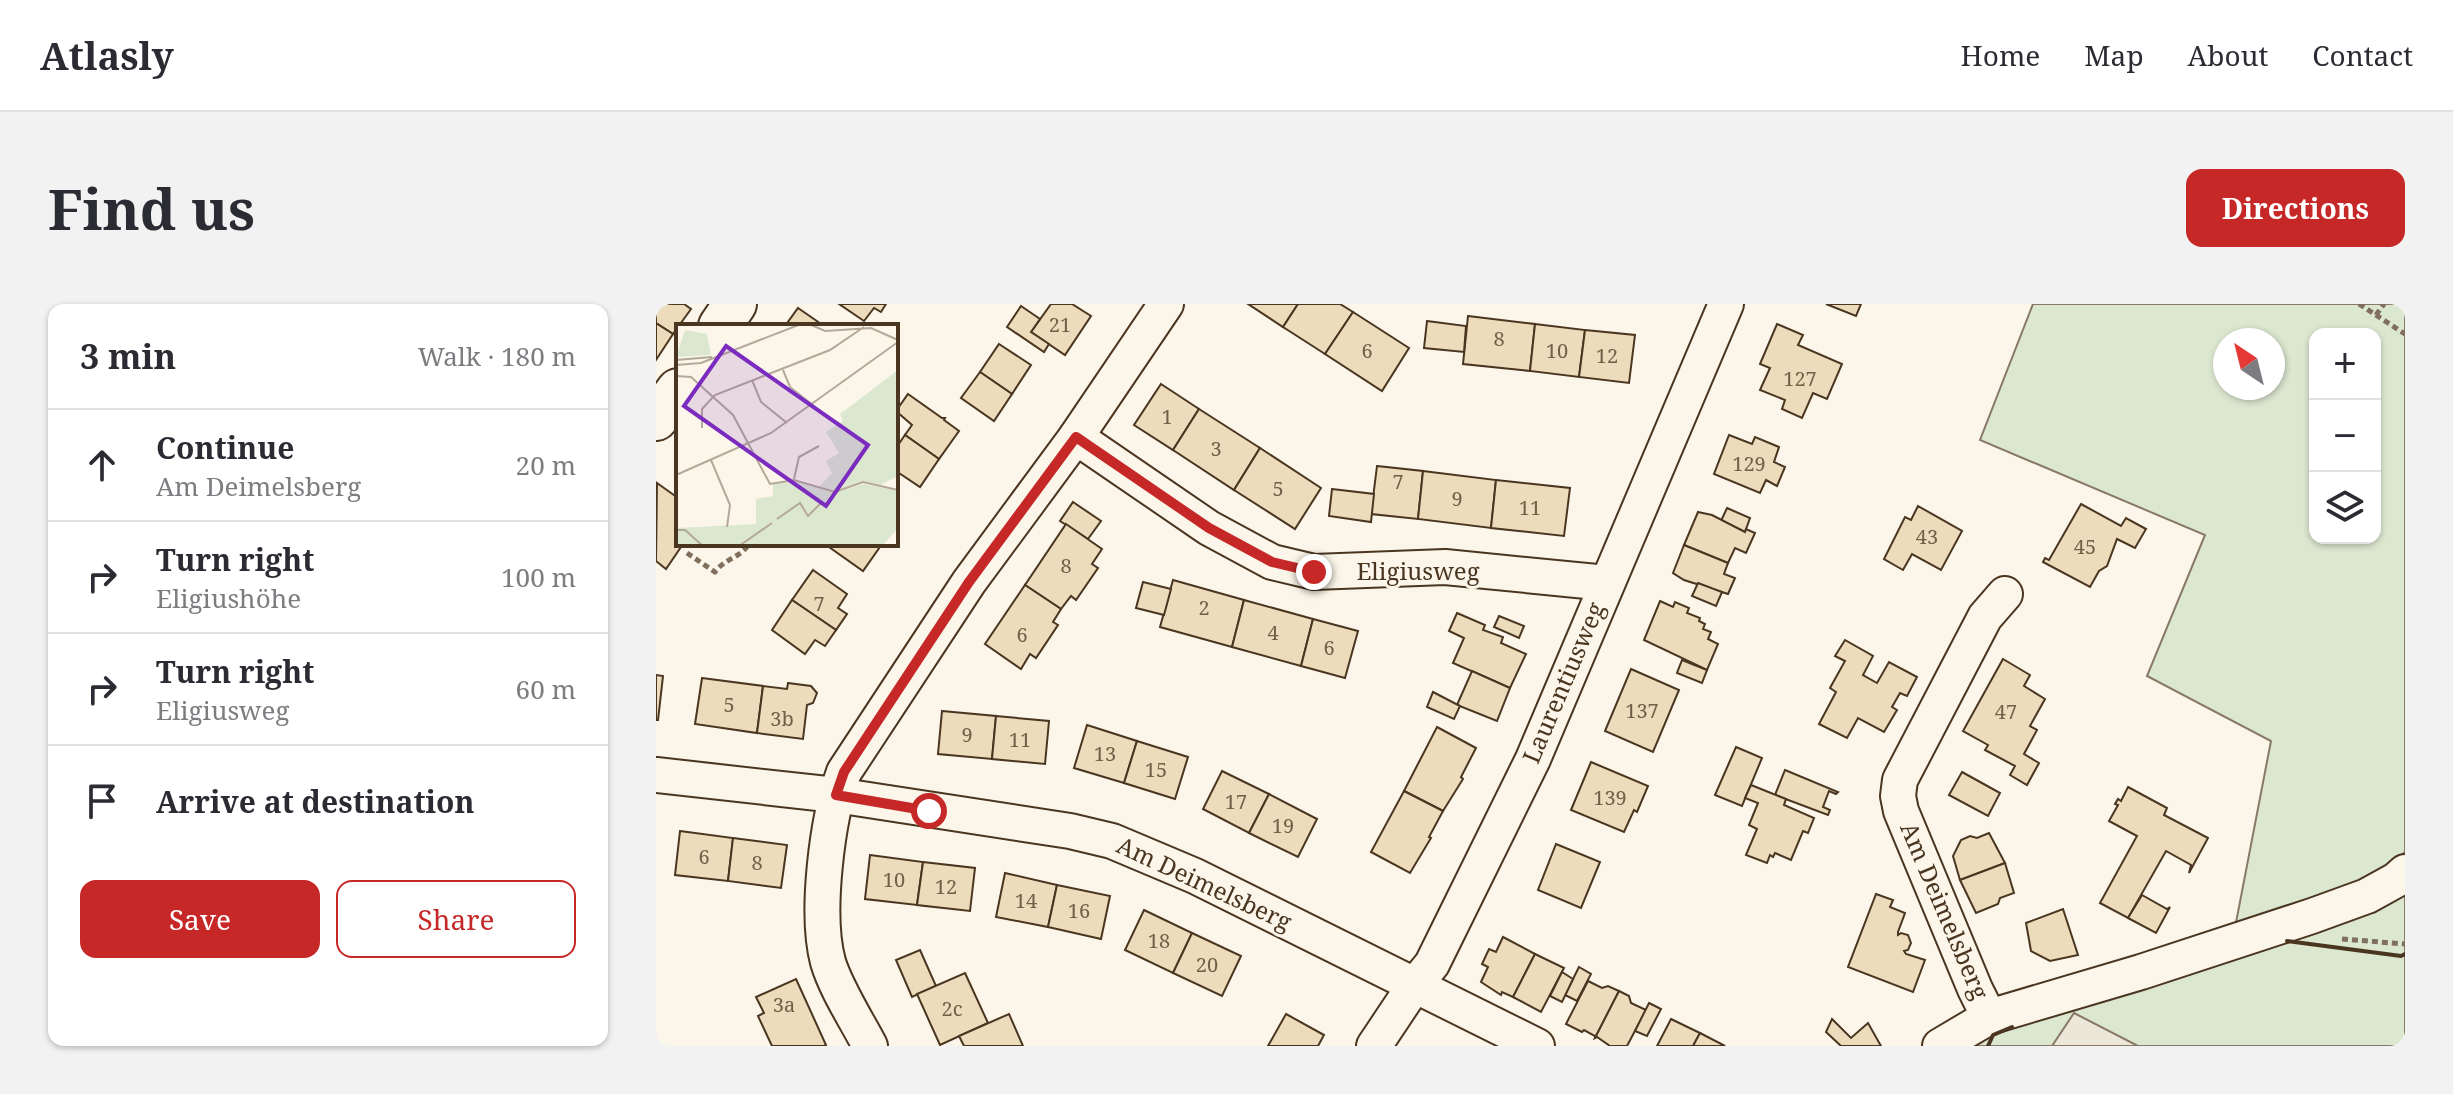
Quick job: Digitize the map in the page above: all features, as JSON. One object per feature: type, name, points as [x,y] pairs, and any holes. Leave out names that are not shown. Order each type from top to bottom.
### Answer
[{"type":"main road","points":[[721,324],[735,304]]},
{"type":"main road","points":[[656,419],[676,393]]},
{"type":"street","points":[[870,1046],[829,966],[823,939],[822,900],[836,795],[844,772],[969,582],[1076,437],[1166,304]]},
{"type":"street","name":"Laurentiusweg","points":[[1374,1046],[1432,964],[1533,759],[1726,304]]},
{"type":"street","name":"Eligiusweg","points":[[1076,437],[1209,528],[1272,562],[1314,572],[1445,567],[1607,583]]},
{"type":"street","name":"Am Deimelsberg","points":[[1989,1017],[1963,962],[1901,811],[1898,796],[1900,780],[1985,617],[2005,594]]},
{"type":"street","name":"Am Deimelsberg","points":[[656,775],[836,795],[1070,831],[1112,841],[1195,876],[1537,1046]]},
{"type":"street","name":"Am Deimelsberg","points":[[1940,1046],[1989,1017],[2141,972],[2312,916],[2367,896],[2405,872]]},
{"type":"path","points":[[2359,304],[2405,334]]},
{"type":"path","points":[[2376,315],[2384,304]]},
{"type":"path","points":[[687,553],[715,572],[720,564],[743,553],[748,546]]},
{"type":"path","points":[[2312,916],[2327,936],[2405,944]]},
{"type":"green space","points":[[2033,304],[2405,304],[2405,852],[2375,875],[2233,938],[2271,741],[2147,676],[2205,535],[1980,440]]},
{"type":"green space","points":[[2405,877],[2405,1046],[1967,1046],[1992,1031]]},
{"type":"shaded area","points":[[2074,1013],[2138,1046],[2052,1046]]},
{"type":"building","points":[[656,304],[684,304],[691,309],[680,324],[676,324],[673,334],[656,323]]},
{"type":"building","points":[[839,304],[886,304],[881,312],[874,308],[864,321]]},
{"type":"building","points":[[1051,304],[1072,304],[1091,316],[1065,355],[1031,332]]},
{"type":"building","points":[[1248,304],[1298,304],[1283,327]]},
{"type":"building","points":[[1298,304],[1340,304],[1353,312],[1325,354],[1283,327]]},
{"type":"building","points":[[1826,304],[1861,304],[1856,316]]},
{"type":"building","points":[[1021,306],[1040,319],[1031,332],[1049,344],[1044,352],[1007,327]]},
{"type":"building","points":[[798,308],[821,324],[786,324]]},
{"type":"building","points":[[1353,312],[1409,348],[1382,391],[1325,354]]},
{"type":"building","points":[[1468,316],[1535,324],[1530,371],[1463,364]]},
{"type":"building","points":[[1427,321],[1466,326],[1464,352],[1424,348]]},
{"type":"building","points":[[656,323],[673,334],[656,360]]},
{"type":"building","points":[[1535,324],[1585,330],[1579,377],[1530,371]]},
{"type":"building","points":[[1777,324],[1803,335],[1798,345],[1842,364],[1827,399],[1813,393],[1802,418],[1782,409],[1785,400],[1760,390],[1770,368],[1760,364]]},
{"type":"building","points":[[1585,330],[1635,335],[1629,383],[1579,377]]},
{"type":"building","points":[[999,344],[1031,365],[1012,394],[980,372]]},
{"type":"building","points":[[980,372],[1012,394],[994,421],[961,398]]},
{"type":"building","points":[[1161,384],[1199,409],[1173,450],[1134,425]]},
{"type":"building","points":[[908,394],[959,431],[939,459],[905,435],[912,425],[898,413]]},
{"type":"building","points":[[1199,409],[1260,448],[1234,490],[1173,450]]},
{"type":"building","points":[[905,435],[939,459],[920,487],[898,472],[898,445]]},
{"type":"building","points":[[1729,435],[1752,444],[1755,437],[1779,447],[1774,462],[1785,467],[1777,486],[1766,480],[1760,493],[1714,474]]},
{"type":"building","points":[[1260,448],[1321,488],[1295,529],[1234,490]]},
{"type":"building","points":[[1377,466],[1423,471],[1418,519],[1371,514]]},
{"type":"building","points":[[1423,471],[1496,480],[1491,528],[1418,519]]},
{"type":"building","points":[[1496,480],[1570,488],[1564,536],[1491,528]]},
{"type":"building","points":[[657,483],[676,497],[676,546],[682,546],[666,569],[656,561]]},
{"type":"building","points":[[1332,489],[1374,494],[1371,522],[1329,516]]},
{"type":"building","points":[[1073,502],[1101,521],[1088,539],[1060,521]]},
{"type":"building","points":[[2081,504],[2121,526],[2126,518],[2146,529],[2135,548],[2117,539],[2107,566],[2099,571],[2090,587],[2043,562],[2045,558],[2049,560]]},
{"type":"building","points":[[1918,506],[1962,531],[1941,570],[1912,554],[1903,570],[1884,559],[1905,517],[1911,520]]},
{"type":"building","points":[[1727,508],[1750,518],[1745,532],[1721,521]]},
{"type":"building","points":[[1698,512],[1712,515],[1745,532],[1746,529],[1755,533],[1746,553],[1735,548],[1728,563],[1684,545]]},
{"type":"building","points":[[1066,524],[1102,549],[1092,564],[1098,568],[1076,600],[1071,596],[1061,609],[1025,585]]},
{"type":"building","points":[[1684,545],[1728,563],[1724,574],[1735,578],[1728,594],[1684,580],[1673,573]]},
{"type":"building","points":[[830,546],[881,546],[863,571]]},
{"type":"building","points":[[813,570],[847,594],[838,608],[847,614],[836,630],[792,600]]},
{"type":"building","points":[[1173,580],[1244,600],[1232,647],[1160,627]]},
{"type":"building","points":[[1143,582],[1171,589],[1164,615],[1136,608]]},
{"type":"building","points":[[1698,583],[1722,592],[1716,606],[1692,596]]},
{"type":"building","points":[[1025,585],[1061,609],[1053,622],[1058,625],[1036,658],[1030,654],[1021,669],[985,644]]},
{"type":"building","points":[[792,600],[836,630],[825,646],[815,640],[805,654],[772,630]]},
{"type":"building","points":[[1244,600],[1313,619],[1301,666],[1232,647]]},
{"type":"building","points":[[1660,601],[1673,607],[1675,602],[1689,608],[1687,613],[1700,618],[1699,621],[1705,624],[1703,629],[1711,632],[1708,639],[1718,644],[1707,670],[1644,640]]},
{"type":"building","points":[[1457,613],[1485,625],[1483,630],[1503,637],[1501,643],[1526,654],[1510,688],[1453,663],[1464,638],[1449,631]]},
{"type":"building","points":[[1499,616],[1524,626],[1519,638],[1494,627]]},
{"type":"building","points":[[1313,619],[1358,631],[1345,678],[1301,666]]},
{"type":"building","points":[[1845,640],[1873,656],[1863,675],[1877,683],[1889,662],[1917,677],[1907,696],[1900,693],[1892,707],[1897,710],[1884,732],[1858,718],[1847,738],[1819,724],[1836,692],[1830,688],[1845,661],[1835,656]]},
{"type":"building","points":[[2003,659],[2030,675],[2024,686],[2045,699],[2030,726],[2037,730],[2024,754],[2039,763],[2027,785],[2010,775],[2015,766],[1985,750],[1988,745],[1963,731]]},
{"type":"building","points":[[1682,660],[1707,670],[1702,683],[1677,673]]},
{"type":"building","points":[[1631,669],[1679,690],[1653,752],[1605,731]]},
{"type":"building","points":[[1472,671],[1510,688],[1497,721],[1457,705]]},
{"type":"building","points":[[656,675],[663,676],[658,720],[656,720]]},
{"type":"building","points":[[702,678],[763,686],[757,733],[695,724]]},
{"type":"building","points":[[788,683],[811,686],[817,693],[813,703],[807,705],[803,739],[757,733],[763,686],[787,689]]},
{"type":"building","points":[[1433,692],[1460,706],[1454,719],[1427,707]]},
{"type":"building","points":[[942,711],[996,716],[992,759],[938,754]]},
{"type":"building","points":[[996,716],[1049,721],[1045,764],[992,759]]},
{"type":"building","points":[[1087,725],[1137,741],[1124,783],[1074,768]]},
{"type":"building","points":[[1437,727],[1476,748],[1461,777],[1463,779],[1443,811],[1404,791]]},
{"type":"building","points":[[1137,741],[1188,757],[1175,799],[1124,783]]},
{"type":"building","points":[[1736,747],[1762,758],[1742,806],[1715,795]]},
{"type":"building","points":[[1591,762],[1648,786],[1624,832],[1571,810]]},
{"type":"building","points":[[1785,770],[1838,792],[1829,791],[1823,807],[1830,810],[1828,815],[1775,795]]},
{"type":"building","points":[[1222,771],[1269,794],[1249,833],[1203,809]]},
{"type":"building","points":[[1962,772],[2000,793],[1988,816],[1949,795]]},
{"type":"building","points":[[1751,785],[1786,799],[1784,805],[1814,818],[1808,833],[1803,831],[1791,860],[1775,853],[1773,857],[1770,855],[1767,863],[1746,855],[1757,829],[1749,825],[1758,803],[1745,798]]},
{"type":"building","points":[[2128,787],[2167,808],[2164,815],[2208,838],[2189,873],[2191,865],[2166,851],[2128,918],[2100,903],[2137,836],[2109,821],[2118,805],[2115,804],[2118,799],[2121,801]]},
{"type":"building","points":[[1404,791],[1443,811],[1410,873],[1371,852]]},
{"type":"building","points":[[1269,794],[1317,819],[1298,857],[1249,833]]},
{"type":"building","points":[[680,831],[733,838],[728,881],[675,875]]},
{"type":"building","points":[[1989,833],[2005,863],[1960,880],[1953,856],[1961,840]]},
{"type":"building","points":[[733,838],[787,845],[781,888],[728,881]]},
{"type":"building","points":[[1556,844],[1600,862],[1581,908],[1538,890]]},
{"type":"building","points":[[870,855],[923,862],[917,905],[865,899]]},
{"type":"building","points":[[923,862],[975,868],[970,911],[917,905]]},
{"type":"building","points":[[2005,863],[2014,893],[1976,913],[1960,880]]},
{"type":"building","points":[[1005,873],[1057,885],[1048,927],[996,917]]},
{"type":"building","points":[[1057,885],[1110,896],[1101,939],[1048,927]]},
{"type":"building","points":[[1876,894],[1893,900],[1890,907],[1905,913],[1898,935],[1908,935],[1911,943],[1904,951],[1925,960],[1913,992],[1848,967]]},
{"type":"building","points":[[2142,895],[2167,909],[2170,907],[2156,933],[2128,918]]},
{"type":"building","points":[[2063,909],[2078,955],[2050,961],[2031,951],[2026,923]]},
{"type":"building","points":[[1144,910],[1192,933],[1173,973],[1125,950]]},
{"type":"building","points":[[1192,933],[1241,956],[1222,996],[1173,973]]},
{"type":"building","points":[[1503,937],[1535,954],[1513,997],[1502,992],[1501,995],[1481,982],[1488,967],[1482,964],[1489,949],[1496,952]]},
{"type":"building","points":[[920,950],[936,986],[912,997],[896,960]]},
{"type":"building","points":[[1535,954],[1564,968],[1541,1012],[1513,997]]},
{"type":"building","points":[[1579,967],[1591,974],[1577,1001],[1565,995]]},
{"type":"building","points":[[1562,972],[1573,979],[1562,1002],[1550,996]]},
{"type":"building","points":[[965,973],[988,1023],[940,1045],[917,994]]},
{"type":"building","points":[[796,979],[824,1046],[772,1046],[758,1016],[764,1013],[756,997]]},
{"type":"building","points":[[1588,981],[1619,991],[1595,1038],[1584,1030],[1582,1032],[1566,1024]]},
{"type":"building","points":[[1619,991],[1629,996],[1631,1003],[1646,1010],[1627,1046],[1610,1046],[1595,1038]]},
{"type":"building","points":[[1649,1003],[1661,1009],[1647,1036],[1635,1031]]},
{"type":"building","points":[[1009,1014],[1023,1046],[964,1046],[959,1036]]},
{"type":"building","points":[[1286,1014],[1324,1035],[1318,1046],[1268,1046]]},
{"type":"building","points":[[1671,1019],[1700,1033],[1693,1046],[1657,1046]]},
{"type":"building","points":[[1832,1019],[1851,1038],[1868,1023],[1881,1046],[1841,1046],[1826,1032]]},
{"type":"building","points":[[1700,1033],[1725,1046],[1693,1046]]},
{"type":"wall","points":[[2287,941],[2401,956],[2405,954]]},
{"type":"wall","points":[[1988,1046],[1993,1035],[2012,1027]]},
{"type":"route","points":[[929,811],[836,795],[844,772],[969,582],[1076,437],[1209,528],[1272,562],[1314,572]]}]
